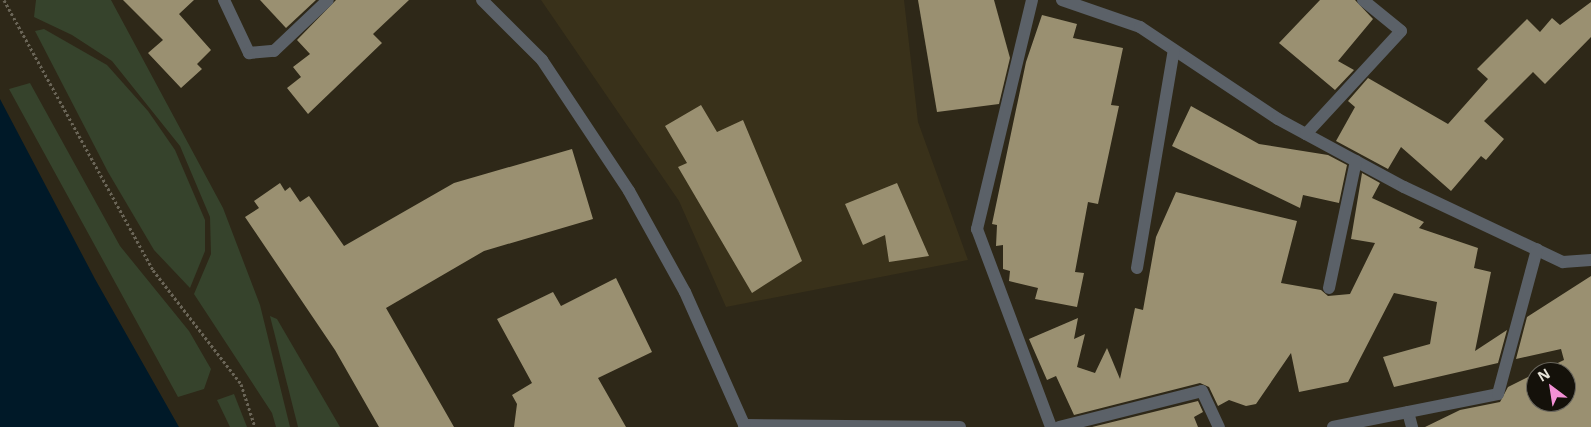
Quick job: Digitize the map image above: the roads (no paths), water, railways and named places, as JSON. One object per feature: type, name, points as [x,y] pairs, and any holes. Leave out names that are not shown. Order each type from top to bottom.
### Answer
[{"type":"street","points":[[224,0],[248,53],[274,51],[328,0]]},
{"type":"street","points":[[482,0],[542,60],[629,191],[684,292],[744,426],[960,427]]},
{"type":"street","points":[[1032,0],[977,229],[1051,427]]},
{"type":"street","points":[[1062,0],[1140,27],[1306,134],[1356,161],[1563,262],[1591,260]]},
{"type":"street","points":[[1306,134],[1401,31],[1363,0]]},
{"type":"street","points":[[1137,268],[1174,50]]},
{"type":"street","points":[[1329,288],[1356,161]]},
{"type":"street","points":[[1333,427],[1498,394],[1537,249]]},
{"type":"street","points":[[1059,427],[1202,391],[1219,427]]},
{"type":"street","points":[[1408,412],[1412,427]]},
{"type":"water","points":[[0,99],[95,279],[179,427],[0,427]]}]
